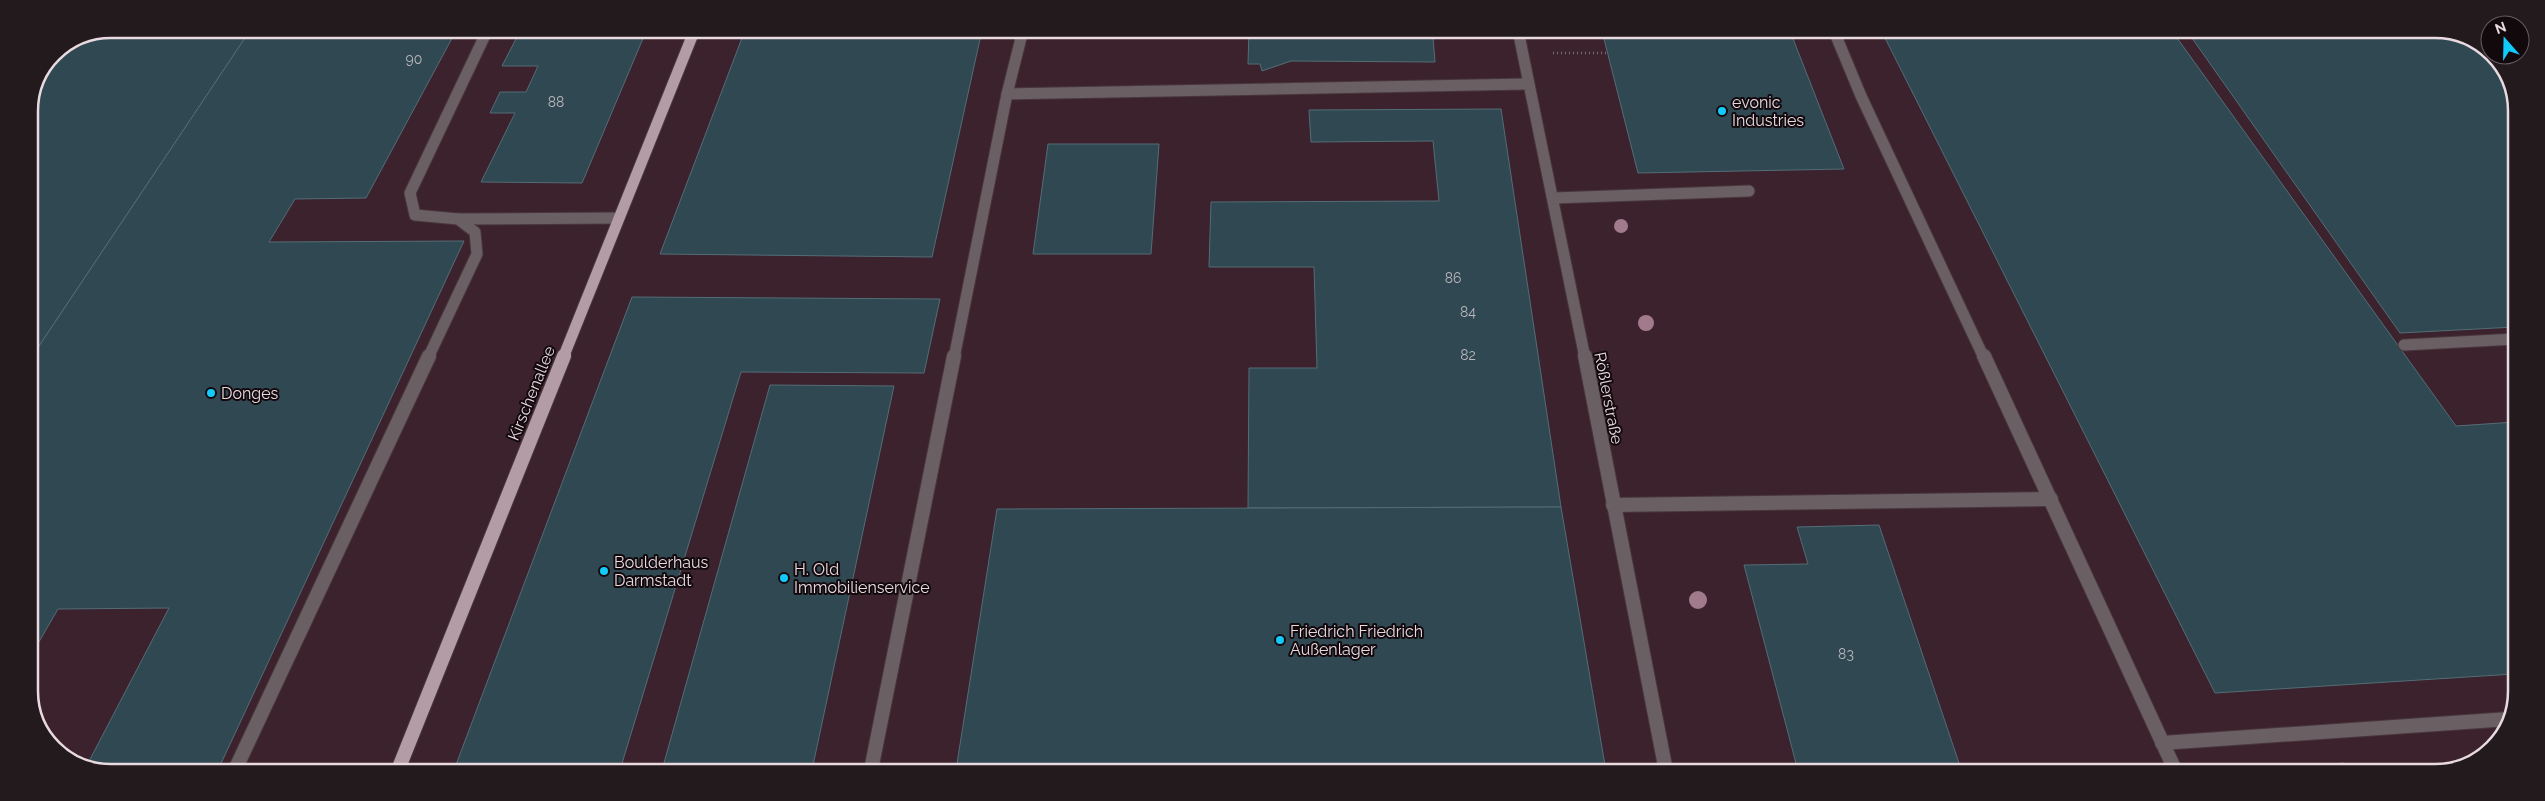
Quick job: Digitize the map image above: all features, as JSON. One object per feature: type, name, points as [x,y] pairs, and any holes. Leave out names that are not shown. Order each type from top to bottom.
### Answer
[{"type":"main road","name":"Kirschenallee","points":[[400,764],[692,38]]},
{"type":"street","points":[[484,38],[410,193],[415,215],[458,219],[619,218]]},
{"type":"street","points":[[872,764],[1007,94],[1021,38]]},
{"type":"street","name":"Rößlerstraße","points":[[1519,38],[1554,198],[1665,764]]},
{"type":"street","points":[[1837,38],[1861,96],[2051,499],[2172,764]]},
{"type":"street","points":[[1007,94],[1528,84]]},
{"type":"street","points":[[1554,198],[1749,191]]},
{"type":"street","points":[[238,764],[478,254],[475,232],[458,219]]},
{"type":"street","points":[[2404,345],[2507,339]]},
{"type":"street","points":[[1613,505],[2051,499]]},
{"type":"street","points":[[2162,743],[2502,720]]},
{"type":"path","points":[[1522,53],[1608,53]]},
{"type":"shaded area","points":[[110,38],[2444,38],[2454,40],[2463,43],[2480,54],[2480,65],[2492,66],[2502,82],[2507,105],[2508,691],[2505,710],[2495,731],[2479,748],[2458,760],[2435,764],[110,764],[91,761],[70,751],[56,739],[43,719],[38,696],[38,110],[43,82],[50,70],[59,59],[82,43]]},
{"type":"building","points":[[245,38],[38,348],[38,110],[43,82],[50,70],[70,50],[82,43],[96,39]]},
{"type":"building","name":"Donges","points":[[245,38],[452,38],[366,198],[295,199],[269,242],[464,241],[221,764],[110,764],[89,760],[169,608],[58,609],[38,643],[38,348]]},
{"type":"building","points":[[516,38],[643,38],[582,183],[481,182],[515,113],[490,113],[500,92],[526,92],[538,66],[502,66]]},
{"type":"building","points":[[742,38],[980,38],[932,257],[660,254]]},
{"type":"building","points":[[1249,38],[1433,38],[1435,62],[1291,61],[1262,71],[1260,64],[1248,64]]},
{"type":"building","name":"evonic Industries","points":[[1604,38],[1793,38],[1844,169],[1638,173]]},
{"type":"building","points":[[1885,38],[2177,38],[2456,426],[2508,423],[2508,674],[2215,693]]},
{"type":"building","points":[[2192,38],[2444,38],[2463,43],[2480,54],[2480,65],[2491,65],[2498,74],[2502,82],[2507,105],[2507,327],[2400,333]]},
{"type":"building","points":[[1501,109],[1561,507],[1248,508],[1249,368],[1317,368],[1314,267],[1209,267],[1211,202],[1439,201],[1433,141],[1311,142],[1309,110]]},
{"type":"building","points":[[1048,144],[1159,144],[1151,254],[1033,254]]},
{"type":"building","name":"Boulderhaus Darmstadt","points":[[632,297],[940,299],[924,373],[741,372],[622,764],[456,764]]},
{"type":"building","name":"H. Old Immobilienservice","points":[[770,385],[894,386],[813,764],[664,764]]},
{"type":"building","name":"Friedrich Friedrich Außenlager","points":[[1561,507],[1605,764],[957,764],[997,509]]},
{"type":"building","points":[[1879,525],[1959,764],[1796,764],[1744,565],[1808,564],[1797,527]]},
{"type":"place","name":"evonic Industries","points":[[1722,111]]},
{"type":"place","name":"Donges","points":[[211,393]]},
{"type":"place","name":"Boulderhaus Darmstadt","points":[[604,571]]},
{"type":"place","name":"H. Old Immobilienservice","points":[[784,578]]},
{"type":"place","name":"Friedrich Friedrich Außenlager","points":[[1280,640]]}]
